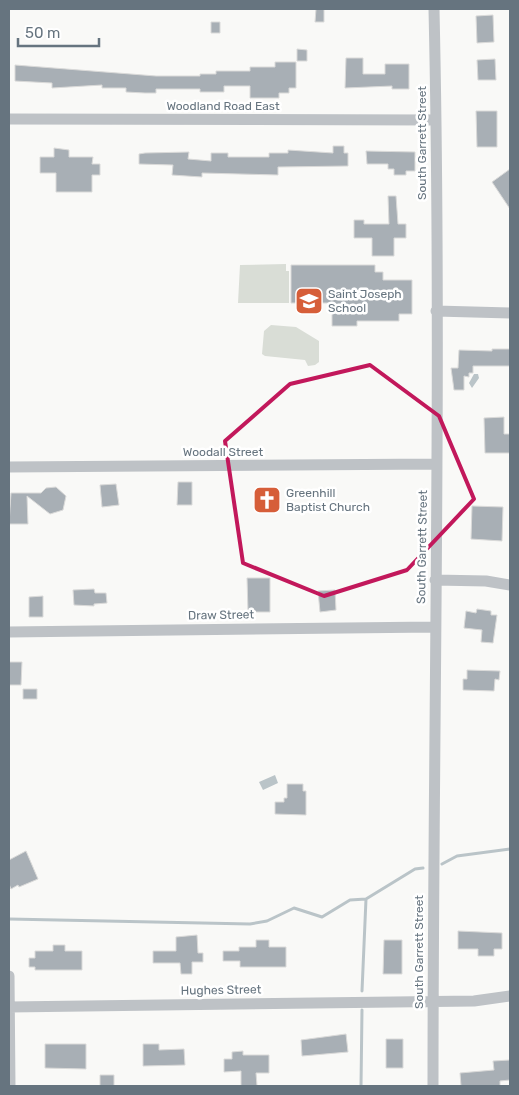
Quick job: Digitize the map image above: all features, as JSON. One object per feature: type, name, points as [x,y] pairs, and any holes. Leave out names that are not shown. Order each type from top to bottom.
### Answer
[{"type":"street","name":"South Garrett Street","points":[[432,1086],[434,627],[437,464],[434,9]]},
{"type":"street","name":"Woodland Road East","points":[[9,119],[436,120]]},
{"type":"street","points":[[436,311],[510,313]]},
{"type":"street","name":"Woodall Street","points":[[9,467],[437,464]]},
{"type":"street","points":[[435,580],[486,581],[510,584]]},
{"type":"street","name":"Draw Street","points":[[9,632],[434,627]]},
{"type":"street","points":[[9,976],[10,1086]]},
{"type":"street","name":"Hughes Street","points":[[9,1007],[433,1002],[488,1000],[510,996]]},
{"type":"highlighted area","points":[[370,365],[439,416],[474,499],[407,570],[324,596],[243,563],[225,441],[290,384]]},
{"type":"shaded area","points":[[286,264],[286,271],[289,271],[289,303],[238,303],[240,265]]},
{"type":"shaded area","points":[[271,325],[296,327],[319,341],[319,362],[308,366],[305,360],[265,356],[262,354],[264,331]]},
{"type":"shaded area","points":[[474,374],[478,374],[479,378],[472,388],[469,383]]},
{"type":"shaded area","points":[[275,775],[278,783],[263,790],[259,782]]},
{"type":"building","points":[[316,9],[324,9],[324,22],[315,22]]},
{"type":"building","points":[[493,15],[494,42],[477,43],[476,16]]},
{"type":"building","points":[[211,22],[220,22],[220,33],[211,33]]},
{"type":"building","points":[[297,49],[307,50],[307,61],[297,61]]},
{"type":"building","points":[[346,58],[363,58],[363,74],[385,74],[385,64],[409,64],[409,89],[392,89],[392,86],[345,88]]},
{"type":"building","points":[[495,59],[496,80],[478,80],[477,60]]},
{"type":"building","points":[[275,62],[296,62],[296,88],[289,88],[289,93],[279,93],[279,98],[250,98],[250,86],[224,86],[224,92],[200,92],[200,89],[156,89],[156,93],[145,93],[126,92],[126,88],[102,88],[102,85],[52,88],[52,83],[15,81],[15,65],[156,76],[200,76],[200,74],[216,74],[216,71],[250,71],[250,67],[275,67]]},
{"type":"building","points":[[476,111],[497,111],[497,147],[477,147]]},
{"type":"building","points":[[333,146],[344,146],[344,153],[348,153],[348,166],[278,167],[278,175],[202,173],[202,177],[172,175],[173,165],[139,164],[139,154],[145,153],[189,152],[188,159],[211,161],[211,153],[228,153],[228,157],[269,157],[269,153],[288,153],[288,150],[333,153]]},
{"type":"building","points":[[54,148],[69,150],[69,157],[93,157],[92,164],[100,164],[100,175],[92,175],[92,192],[56,192],[56,173],[40,173],[40,157],[54,157]]},
{"type":"building","points":[[366,151],[415,152],[415,171],[406,171],[406,175],[394,175],[394,169],[388,169],[388,164],[367,164]]},
{"type":"building","points":[[510,169],[510,209],[492,182]]},
{"type":"building","points":[[388,196],[396,196],[398,224],[406,224],[406,238],[394,238],[394,256],[372,256],[372,238],[354,238],[354,220],[364,220],[364,224],[389,224]]},
{"type":"building","points":[[291,265],[375,265],[375,272],[383,272],[383,280],[412,280],[412,314],[399,314],[399,321],[357,321],[357,326],[332,326],[332,303],[291,303]]},
{"type":"building","points":[[492,349],[510,349],[510,366],[473,366],[473,373],[469,373],[469,377],[464,376],[464,390],[454,390],[451,368],[458,368],[459,350],[492,351]]},
{"type":"building","points":[[504,417],[504,434],[510,434],[510,453],[485,453],[484,418]]},
{"type":"building","points":[[178,482],[192,482],[192,505],[177,505]]},
{"type":"building","points":[[116,484],[119,505],[102,507],[100,485]]},
{"type":"building","points":[[56,487],[66,496],[63,510],[50,514],[27,496],[28,524],[9,524],[11,493],[41,493],[46,488]]},
{"type":"building","points":[[472,506],[503,507],[502,541],[471,539]]},
{"type":"building","points":[[247,578],[270,578],[270,612],[248,612]]},
{"type":"building","points":[[94,589],[95,593],[106,593],[107,603],[94,604],[94,606],[74,605],[73,590]]},
{"type":"building","points":[[335,590],[336,610],[320,612],[318,591]]},
{"type":"building","points":[[43,596],[43,617],[29,617],[29,597]]},
{"type":"building","points":[[477,609],[491,611],[491,615],[497,615],[493,643],[481,642],[482,630],[464,628],[466,611],[476,613]]},
{"type":"building","points":[[9,662],[22,662],[21,685],[9,685]]},
{"type":"building","points":[[467,670],[500,671],[499,680],[495,679],[494,691],[463,690],[463,679],[467,679]]},
{"type":"building","points":[[23,689],[37,689],[37,699],[23,699]]},
{"type":"building","points":[[287,784],[303,784],[303,791],[306,791],[306,815],[275,814],[275,802],[284,802],[284,798],[287,798]]},
{"type":"building","points":[[26,851],[38,879],[11,889],[9,884],[9,860]]},
{"type":"building","points":[[458,931],[502,933],[502,949],[494,949],[494,956],[478,956],[478,949],[458,949]]},
{"type":"building","points":[[197,935],[198,953],[203,953],[203,962],[192,962],[192,974],[181,974],[180,963],[153,963],[153,951],[176,951],[176,937]]},
{"type":"building","points":[[256,940],[269,940],[269,947],[286,947],[286,967],[240,967],[240,961],[223,961],[223,951],[239,951],[239,947],[256,947]]},
{"type":"building","points":[[384,940],[402,940],[402,974],[383,974]]},
{"type":"building","points":[[53,945],[65,945],[65,951],[82,951],[82,970],[35,970],[35,967],[29,967],[29,958],[35,958],[35,951],[53,951]]},
{"type":"building","points":[[346,1034],[348,1052],[302,1056],[301,1040]]},
{"type":"building","points":[[386,1039],[403,1039],[403,1068],[386,1068]]},
{"type":"building","points":[[45,1044],[86,1044],[86,1069],[45,1068]]},
{"type":"building","points":[[143,1044],[159,1044],[159,1050],[184,1049],[185,1065],[143,1066]]},
{"type":"building","points":[[243,1051],[243,1055],[269,1055],[269,1073],[256,1073],[257,1086],[241,1086],[241,1071],[224,1072],[224,1059],[232,1059],[232,1052]]},
{"type":"building","points":[[510,1060],[510,1080],[500,1081],[500,1086],[461,1086],[460,1073],[494,1070],[493,1061]]},
{"type":"building","points":[[100,1075],[114,1075],[114,1086],[100,1086]]},
{"type":"waterway","points":[[442,864],[457,856],[510,849]]},
{"type":"waterway","points":[[362,991],[366,899],[415,869],[423,868]]},
{"type":"waterway","points":[[9,919],[250,924],[267,921],[294,908],[322,917],[350,900],[366,899]]},
{"type":"waterway","points":[[361,1086],[362,1010]]},
{"type":"place","name":"Saint Joseph School","points":[[309,301]]},
{"type":"place","name":"Greenhill Baptist Church","points":[[267,500]]}]
